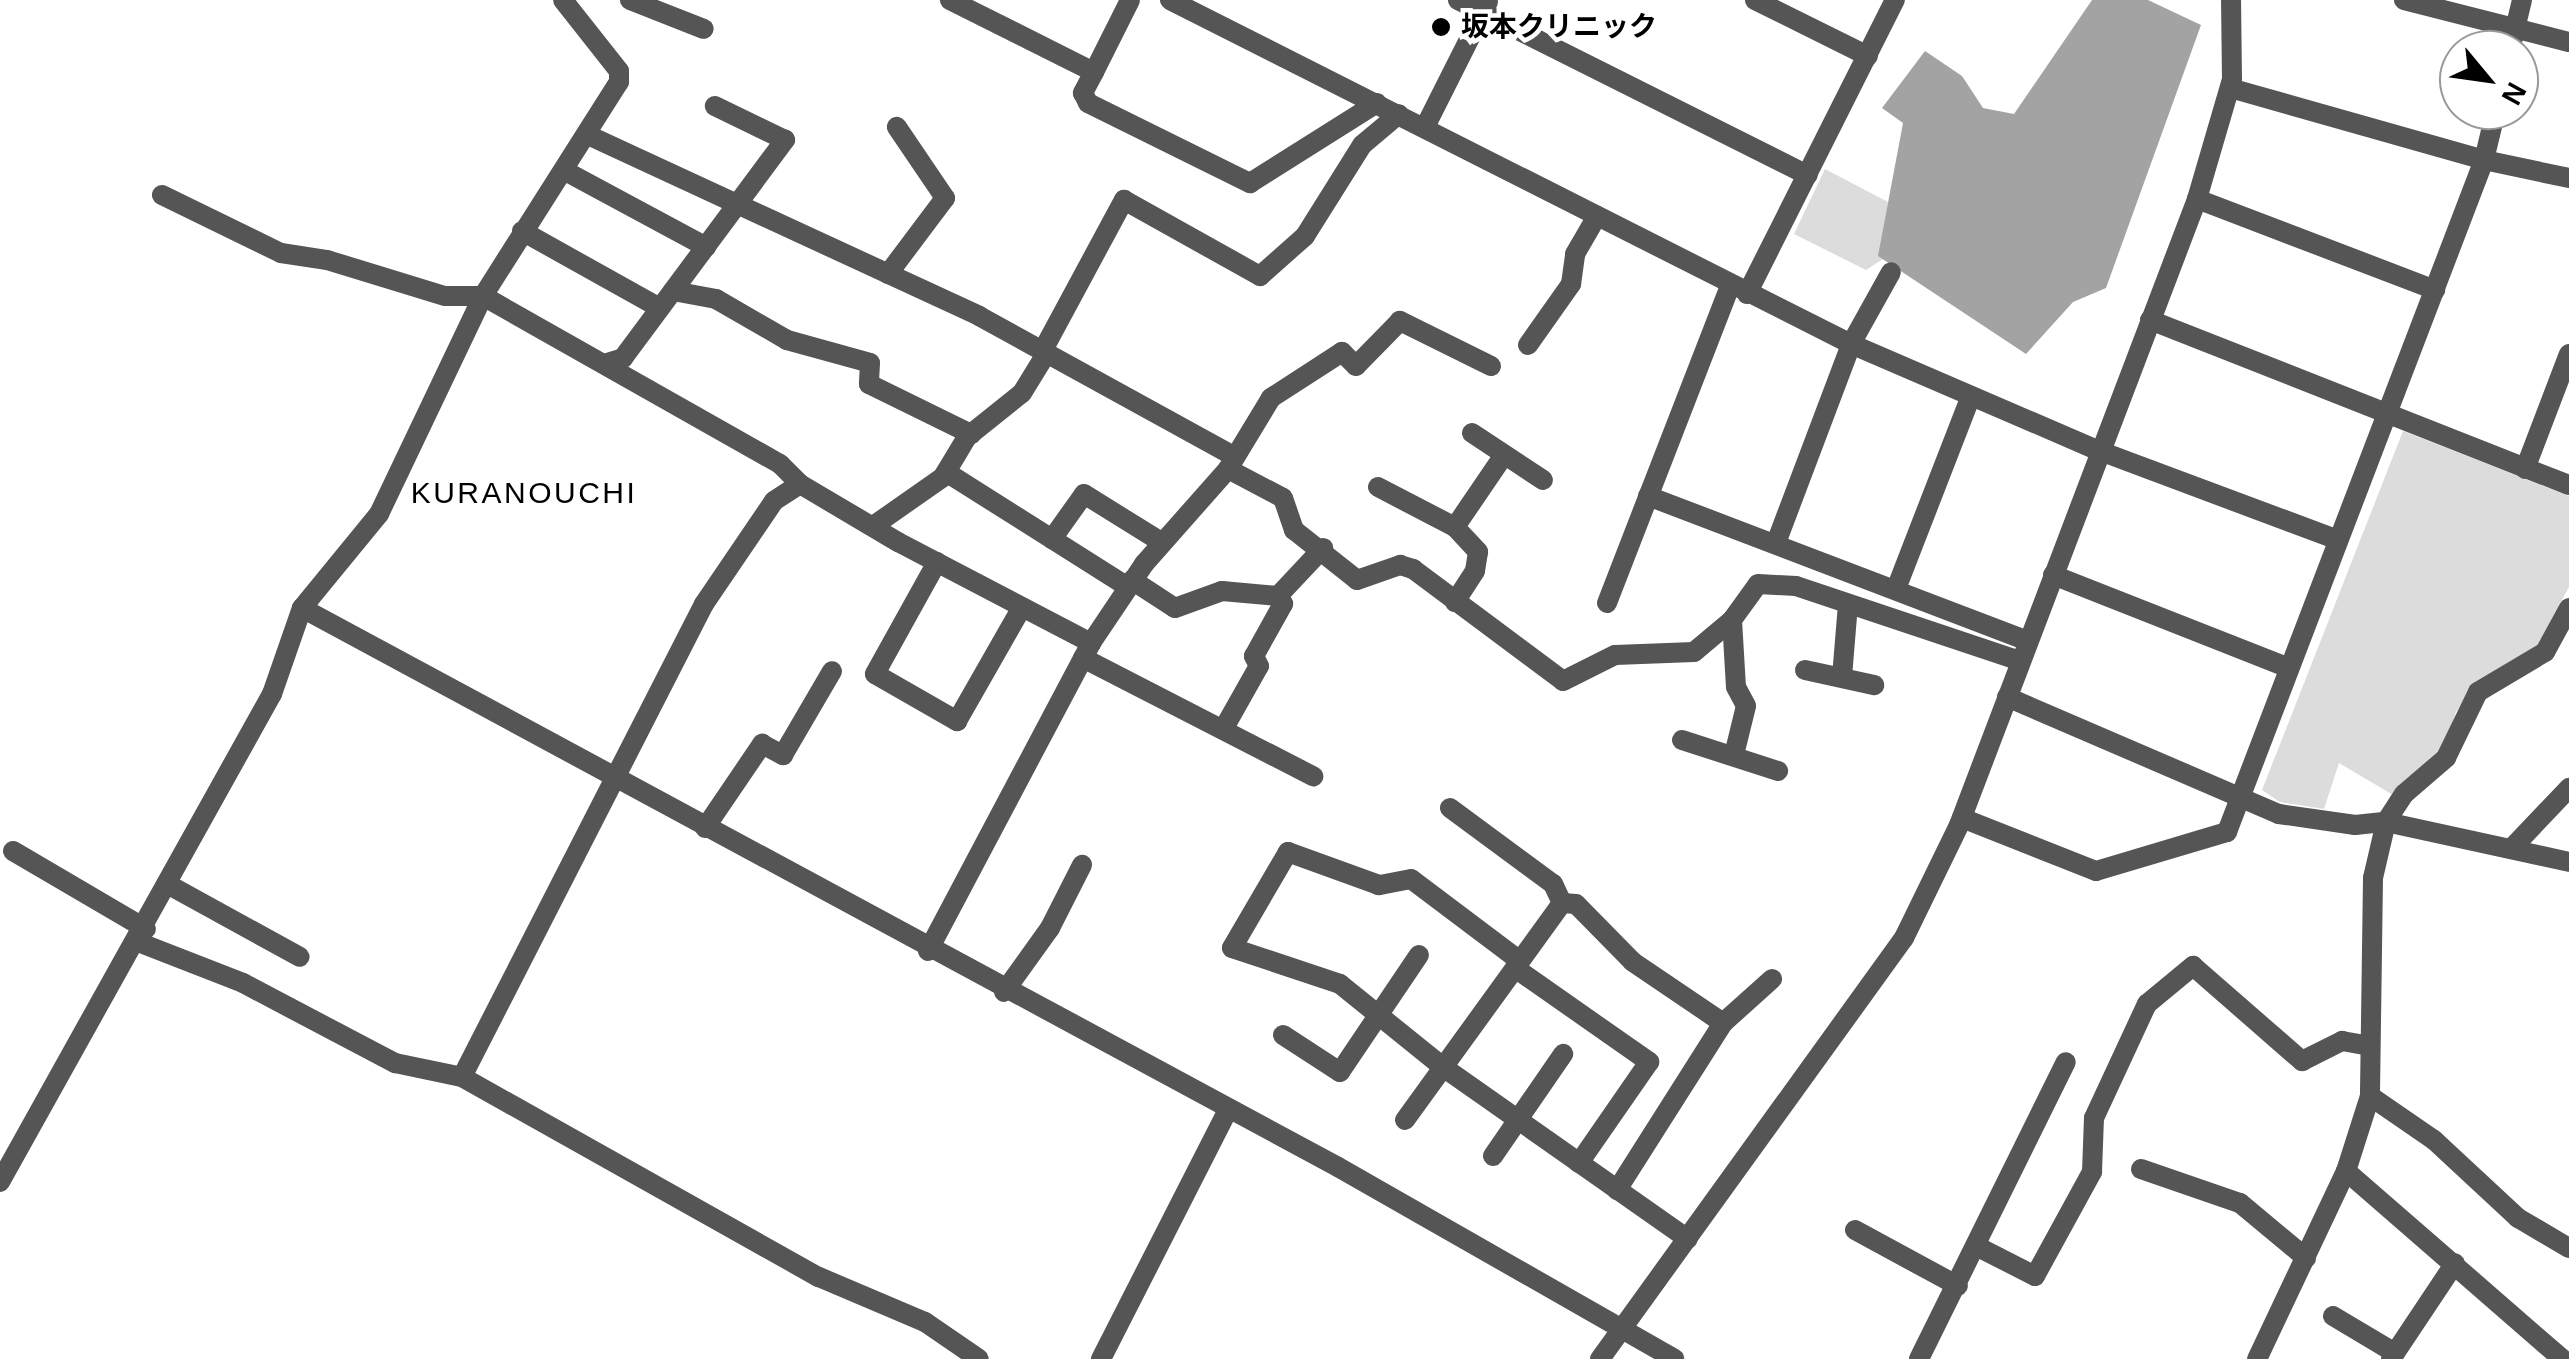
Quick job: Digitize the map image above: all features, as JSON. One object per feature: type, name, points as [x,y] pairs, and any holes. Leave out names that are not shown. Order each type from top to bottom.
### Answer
[{"type":"street","points":[[0,1182],[142,936],[272,694],[302,608],[379,514],[483,296],[522,231],[590,136],[619,71],[563,0]]},
{"type":"street","points":[[630,0],[704,28]]},
{"type":"street","points":[[950,0],[1094,72]]},
{"type":"street","points":[[1130,0],[1084,93],[1088,104],[1250,184],[1377,103]]},
{"type":"street","points":[[1170,0],[1850,344],[2100,451],[2338,540]]},
{"type":"street","points":[[1458,0],[1486,6],[1808,174]]},
{"type":"street","points":[[1755,0],[1868,56]]},
{"type":"street","points":[[1607,603],[1648,496],[1739,290],[1808,174],[1894,0]]},
{"type":"street","points":[[1600,1359],[1904,938],[1962,818],[2197,200],[2230,88],[2231,0]]},
{"type":"street","points":[[2404,0],[2484,30]]},
{"type":"street","points":[[2515,30],[2522,0]]},
{"type":"street","points":[[1426,127],[1486,6]]},
{"type":"street","points":[[2539,41],[2569,42]]},
{"type":"street","points":[[2230,88],[2484,160],[2569,178]]},
{"type":"street","points":[[607,364],[623,358],[785,140],[715,106]]},
{"type":"street","points":[[876,524],[946,472],[972,434],[1022,393],[1124,200],[1260,276],[1305,236],[1362,146],[1399,114]]},
{"type":"street","points":[[888,274],[945,198],[898,126]]},
{"type":"street","points":[[1962,818],[2096,871],[2227,832],[2484,160],[2491,130]]},
{"type":"street","points":[[590,136],[736,208],[888,274],[1044,353],[1231,462],[1283,498],[1294,530],[1322,548],[1357,580],[1400,565],[1563,680],[1615,655],[1694,652],[1732,620],[1758,584],[1796,586],[2020,661]]},
{"type":"street","points":[[566,172],[706,247]]},
{"type":"street","points":[[162,194],[281,253],[327,260],[445,296],[483,296],[607,364],[624,381],[780,464],[800,484],[1022,607],[1087,651],[1313,776]]},
{"type":"street","points":[[2197,200],[2435,290]]},
{"type":"street","points":[[1528,345],[1571,284],[1575,254],[1597,216]]},
{"type":"street","points":[[522,231],[667,300],[716,299],[788,340],[870,363],[869,384],[972,434]]},
{"type":"street","points":[[1776,543],[1850,344],[1891,272]]},
{"type":"street","points":[[2150,320],[2386,418],[2569,485]]},
{"type":"street","points":[[928,952],[1087,651],[1161,542],[1231,462],[1271,398],[1342,352],[1356,366],[1400,321],[1491,366]]},
{"type":"street","points":[[2526,469],[2569,354]]},
{"type":"street","points":[[1896,590],[1971,396]]},
{"type":"street","points":[[1472,434],[1544,480]]},
{"type":"street","points":[[1456,527],[1504,454]]},
{"type":"street","points":[[946,472],[1020,512],[1052,539],[1175,608],[1222,590],[1278,596]]},
{"type":"street","points":[[13,851],[142,936],[242,983],[394,1063],[455,1081],[462,1077],[612,777],[736,553],[774,501],[800,484]]},
{"type":"street","points":[[1378,487],[1456,527],[1478,552],[1475,571],[1455,602]]},
{"type":"street","points":[[1052,539],[1084,494],[1161,542]]},
{"type":"street","points":[[1648,496],[2028,640]]},
{"type":"street","points":[[1278,596],[1322,548]]},
{"type":"street","points":[[937,562],[875,674],[957,720],[1022,607]]},
{"type":"street","points":[[2053,575],[2290,668]]},
{"type":"street","points":[[1224,728],[1258,666],[1254,656],[1283,604],[1278,596]]},
{"type":"street","points":[[1842,678],[1848,604]]},
{"type":"street","points":[[302,608],[928,952],[1228,1110],[1674,1359]]},
{"type":"street","points":[[2257,1359],[2346,1171],[2370,1096],[2374,878],[2386,822],[2404,794],[2446,758],[2478,692],[2546,652],[2569,608]]},
{"type":"street","points":[[1732,620],[1736,687],[1746,706],[1734,756]]},
{"type":"street","points":[[1805,670],[1874,686]]},
{"type":"street","points":[[705,828],[762,744],[783,755],[832,672]]},
{"type":"street","points":[[2007,697],[2278,814],[2354,826],[2386,822],[2569,862]]},
{"type":"street","points":[[1682,740],[1778,771]]},
{"type":"street","points":[[2512,848],[2569,788]]},
{"type":"street","points":[[1450,808],[1553,884],[1562,902]]},
{"type":"street","points":[[1579,1162],[1650,1062],[1517,965],[1410,878],[1379,885],[1288,852],[1232,948],[1340,984],[1444,1067],[1688,1239]]},
{"type":"street","points":[[1004,992],[1082,865]]},
{"type":"street","points":[[169,885],[300,957]]},
{"type":"street","points":[[1406,1120],[1562,902]]},
{"type":"street","points":[[1562,902],[1576,904],[1632,962],[1723,1023]]},
{"type":"street","points":[[1283,1035],[1340,1072],[1420,955]]},
{"type":"street","points":[[1978,1247],[2035,1276],[2092,1172],[2094,1118],[2146,1004],[2193,966],[2302,1061],[2342,1041],[2370,1046]]},
{"type":"street","points":[[1618,1190],[1723,1023],[1737,1004],[1772,979]]},
{"type":"street","points":[[1493,1156],[1563,1054]]},
{"type":"street","points":[[1918,1359],[1978,1247],[1986,1218],[2066,1062]]},
{"type":"street","points":[[462,1077],[819,1276],[926,1322],[979,1359]]},
{"type":"street","points":[[2370,1096],[2434,1140],[2518,1218],[2569,1248]]},
{"type":"street","points":[[1101,1359],[1228,1110]]},
{"type":"street","points":[[2141,1169],[2240,1202],[2306,1258]]},
{"type":"street","points":[[2346,1171],[2562,1359]]},
{"type":"street","points":[[1855,1230],[1958,1286]]},
{"type":"street","points":[[2333,1316],[2393,1356],[2455,1263]]},
{"type":"shaded area","points":[[2092,0],[2148,0],[2201,25],[2106,288],[2073,302],[2026,354],[1878,256],[1903,123],[1882,108],[1925,51],[1962,76],[1983,108],[2014,114]]},
{"type":"shaded area","points":[[1825,169],[1888,202],[1883,259],[1866,270],[1794,234]]},
{"type":"shaded area","points":[[2403,431],[2569,496],[2569,587],[2536,648],[2475,685],[2456,712],[2442,754],[2393,795],[2339,763],[2324,809],[2280,802],[2262,790]]},
{"type":"place","name":"坂本クリニック","points":[[1441,27]]},
{"type":"district","name":"KURANOUCHI","points":[[524,493]]}]
